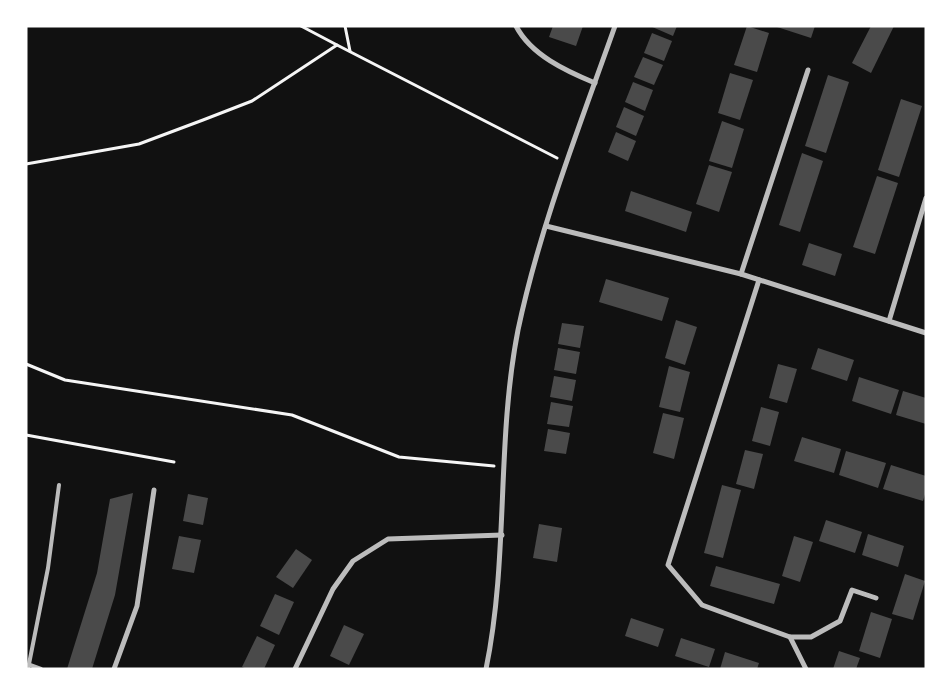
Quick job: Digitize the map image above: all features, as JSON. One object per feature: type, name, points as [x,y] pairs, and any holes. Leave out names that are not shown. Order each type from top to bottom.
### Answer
[{"type":"street","points":[[516,26],[522,37],[550,61],[595,83]]},
{"type":"street","points":[[486,669],[494,630],[502,535],[502,466],[518,330],[546,226],[615,26]]},
{"type":"street","points":[[741,274],[808,70]]},
{"type":"street","points":[[889,321],[926,198]]},
{"type":"street","points":[[546,226],[741,274],[926,333]]},
{"type":"street","points":[[760,280],[668,565],[702,605],[790,637],[811,637],[840,621],[852,590],[876,598]]},
{"type":"street","points":[[114,669],[137,606],[154,490]]},
{"type":"street","points":[[295,669],[333,589],[353,561],[388,539],[502,535]]},
{"type":"street","points":[[790,637],[806,669]]},
{"type":"lane","points":[[41,669],[29,667],[48,568],[59,486]]},
{"type":"path","points":[[301,26],[567,163]]},
{"type":"path","points":[[345,26],[350,52]]},
{"type":"path","points":[[26,164],[139,144],[203,120],[252,101],[337,45]]},
{"type":"path","points":[[26,364],[65,380],[292,415],[399,457],[502,466]]},
{"type":"path","points":[[26,435],[174,462]]},
{"type":"building","points":[[553,26],[583,26],[576,46],[549,37]]},
{"type":"building","points":[[650,26],[677,26],[673,36]]},
{"type":"building","points":[[747,26],[769,33],[757,72],[734,65]]},
{"type":"building","points":[[774,26],[815,26],[811,38]]},
{"type":"building","points":[[871,26],[894,26],[871,73],[852,63]]},
{"type":"building","points":[[652,33],[672,41],[664,61],[644,53]]},
{"type":"building","points":[[643,57],[663,65],[654,85],[634,77]]},
{"type":"building","points":[[730,73],[753,80],[740,120],[718,113]]},
{"type":"building","points":[[828,75],[849,82],[826,153],[805,146]]},
{"type":"building","points":[[633,82],[653,90],[645,111],[625,102]]},
{"type":"building","points":[[901,99],[922,106],[899,177],[878,170]]},
{"type":"building","points":[[624,107],[644,116],[636,136],[616,127]]},
{"type":"building","points":[[722,121],[744,129],[732,168],[709,161]]},
{"type":"building","points":[[616,132],[636,141],[628,161],[608,152]]},
{"type":"building","points":[[802,153],[823,161],[800,232],[779,225]]},
{"type":"building","points":[[709,165],[732,172],[719,212],[696,204]]},
{"type":"building","points":[[877,176],[898,183],[875,254],[853,247]]},
{"type":"building","points":[[631,191],[692,212],[686,232],[625,211]]},
{"type":"building","points":[[809,243],[842,254],[835,276],[802,265]]},
{"type":"building","points":[[606,279],[669,298],[662,321],[599,302]]},
{"type":"building","points":[[676,320],[697,327],[685,365],[665,358]]},
{"type":"building","points":[[562,323],[584,326],[580,348],[558,344]]},
{"type":"building","points":[[558,348],[580,352],[576,374],[554,370]]},
{"type":"building","points":[[818,348],[854,360],[847,381],[811,369]]},
{"type":"building","points":[[778,364],[797,369],[787,403],[769,398]]},
{"type":"building","points":[[669,366],[690,372],[680,412],[659,407]]},
{"type":"building","points":[[554,376],[576,380],[572,401],[550,397]]},
{"type":"building","points":[[859,377],[899,390],[891,414],[852,401]]},
{"type":"building","points":[[903,391],[926,398],[926,424],[896,415]]},
{"type":"building","points":[[551,402],[573,406],[569,427],[547,424]]},
{"type":"building","points":[[761,407],[779,412],[770,446],[752,441]]},
{"type":"building","points":[[663,413],[684,418],[674,459],[653,453]]},
{"type":"building","points":[[548,429],[570,433],[566,454],[544,451]]},
{"type":"building","points":[[802,437],[841,449],[834,473],[794,461]]},
{"type":"building","points":[[745,450],[763,454],[754,489],[736,484]]},
{"type":"building","points":[[846,451],[886,463],[878,488],[839,475]]},
{"type":"building","points":[[891,465],[926,476],[926,491],[923,501],[883,489]]},
{"type":"building","points":[[722,485],[741,490],[723,558],[704,553]]},
{"type":"building","points":[[133,493],[115,595],[92,669],[67,669],[97,573],[110,499]]},
{"type":"building","points":[[188,494],[208,498],[203,525],[183,521]]},
{"type":"building","points":[[826,520],[862,532],[855,553],[819,541]]},
{"type":"building","points":[[539,524],[562,528],[557,562],[533,558]]},
{"type":"building","points":[[868,534],[904,546],[898,567],[862,555]]},
{"type":"building","points":[[179,536],[201,540],[194,573],[172,569]]},
{"type":"building","points":[[794,536],[813,542],[800,582],[782,576]]},
{"type":"building","points":[[296,549],[312,560],[293,588],[276,577]]},
{"type":"building","points":[[716,566],[780,584],[774,604],[710,586]]},
{"type":"building","points":[[905,574],[925,581],[913,620],[892,614]]},
{"type":"building","points":[[275,594],[294,602],[279,635],[260,626]]},
{"type":"building","points":[[871,612],[892,619],[880,658],[859,651]]},
{"type":"building","points":[[631,618],[664,629],[658,647],[625,636]]},
{"type":"building","points":[[344,625],[364,634],[349,665],[330,656]]},
{"type":"building","points":[[257,636],[275,645],[264,669],[247,669],[242,667]]},
{"type":"building","points":[[681,638],[715,649],[709,667],[675,656]]},
{"type":"building","points":[[839,651],[860,658],[856,669],[833,669]]},
{"type":"building","points":[[725,652],[759,663],[757,669],[720,669]]}]
